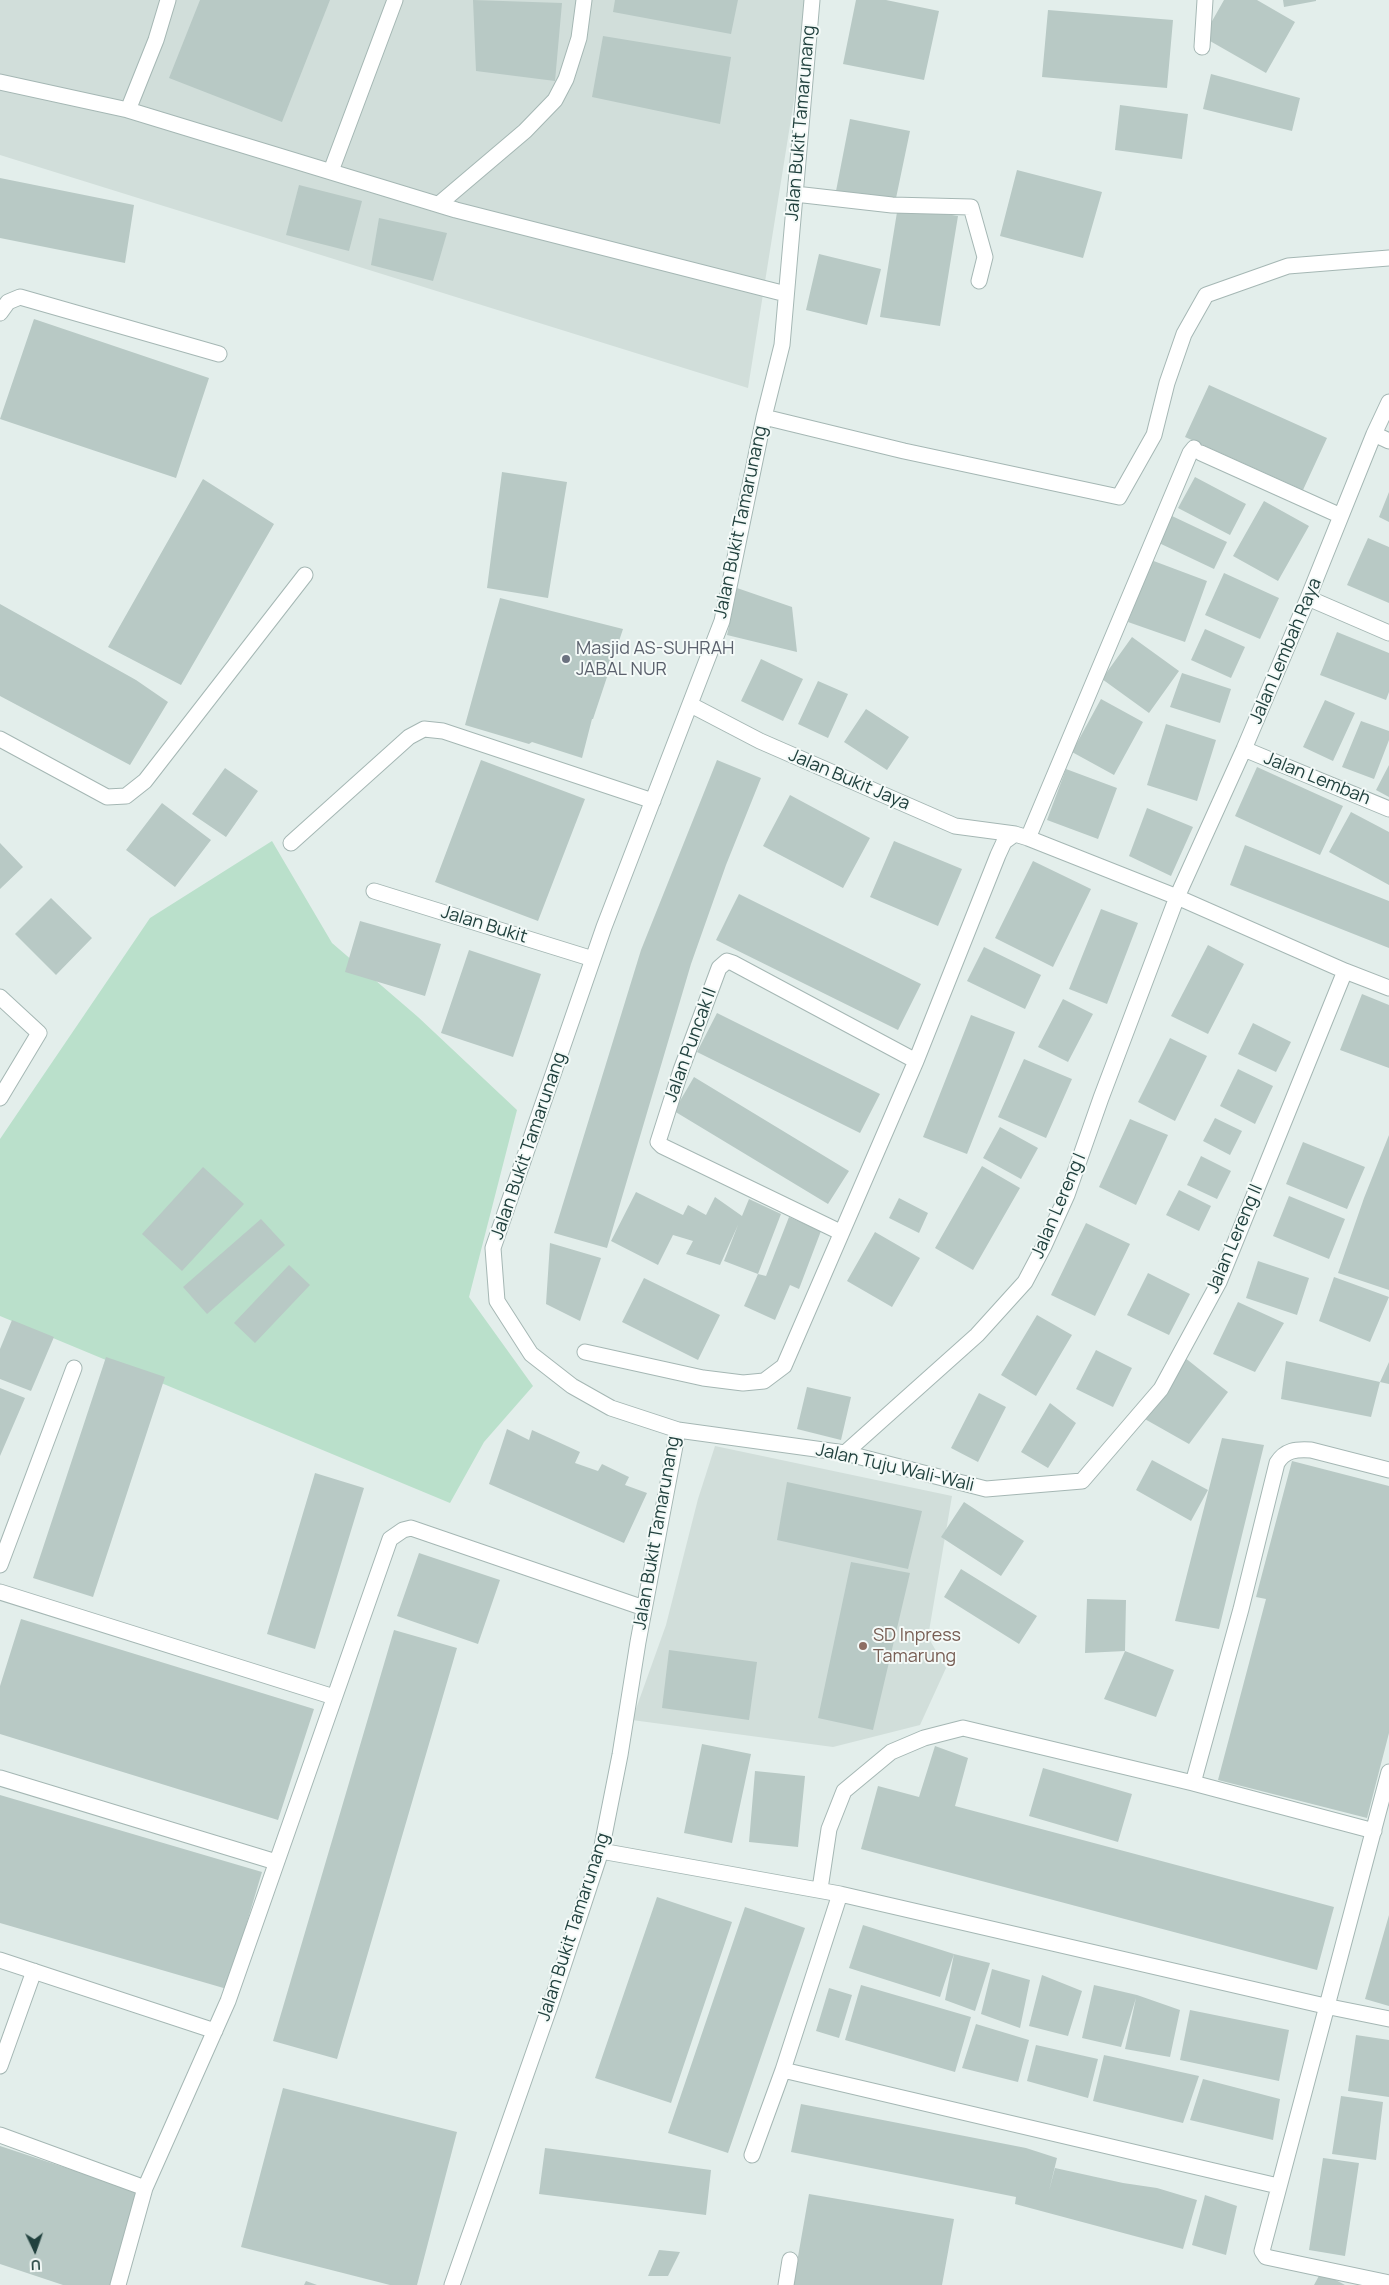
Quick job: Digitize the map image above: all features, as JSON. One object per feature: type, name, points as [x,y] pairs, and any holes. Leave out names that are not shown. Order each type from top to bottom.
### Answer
[{"type":"street","points":[[128,110],[156,40],[168,0]]},
{"type":"street","points":[[331,171],[395,0]]},
{"type":"street","points":[[438,204],[525,131],[555,100],[566,79],[579,38],[584,0]]},
{"type":"street","name":"Jalan Bukit Tamarunang","points":[[452,2285],[550,2006],[601,1851],[678,1430],[611,1408],[572,1386],[532,1354],[497,1300],[493,1248],[593,959],[722,621],[764,416],[782,345],[812,0]]},
{"type":"street","points":[[1202,46],[1205,0]]},
{"type":"street","points":[[0,82],[128,110],[438,204],[786,294]]},
{"type":"street","points":[[795,194],[892,205],[972,207],[985,257],[979,281]]},
{"type":"street","points":[[764,416],[904,451],[1119,497],[1154,435],[1167,383],[1184,334],[1206,295],[1288,266],[1389,258]]},
{"type":"street","points":[[0,314],[8,302],[20,297],[219,354]]},
{"type":"street","name":"Jalan Lembah Raya","points":[[1177,897],[1244,749],[1308,598],[1374,434],[1389,402]]},
{"type":"street","points":[[1374,434],[1389,441]]},
{"type":"street","points":[[585,1352],[703,1378],[743,1383],[764,1381],[784,1366],[840,1232],[916,1061],[998,855],[1004,842],[1021,836],[1190,453],[1198,450],[1341,516]]},
{"type":"street","points":[[0,738],[107,797],[126,796],[145,781],[305,575]]},
{"type":"street","points":[[1308,598],[1389,633]]},
{"type":"street","name":"Jalan Bukit Jaya","points":[[691,705],[760,741],[955,826],[1021,836],[1177,897],[1389,988]]},
{"type":"street","points":[[291,843],[409,737],[424,729],[442,732],[653,801]]},
{"type":"street","name":"Jalan Lembah","points":[[1244,749],[1389,809]]},
{"type":"street","name":"Jalan Bukit","points":[[374,891],[593,959]]},
{"type":"street","name":"Jalan Lereng I","points":[[845,1453],[977,1335],[1025,1282],[1067,1195],[1101,1098],[1177,897]]},
{"type":"street","name":"Jalan Puncak II","points":[[840,1232],[662,1146],[658,1142],[719,968],[727,961],[734,963],[916,1061]]},
{"type":"street","name":"Jalan Lereng II","points":[[1082,1482],[1161,1389],[1219,1282],[1346,971]]},
{"type":"street","points":[[0,997],[40,1033],[0,1098]]},
{"type":"street","points":[[0,1565],[74,1368]]},
{"type":"street","name":"Jalan Tuju Wali-Wali","points":[[678,1430],[845,1453],[986,1489],[1082,1482]]},
{"type":"street","points":[[1193,1783],[1241,1609],[1277,1463],[1282,1456],[1293,1451],[1311,1450],[1389,1470]]},
{"type":"street","points":[[118,2285],[146,2188],[215,2030],[257,1923],[276,1862],[386,1547],[394,1534],[411,1528],[644,1608]]},
{"type":"street","points":[[0,1592],[334,1697]]},
{"type":"street","points":[[820,1890],[828,1828],[844,1791],[891,1752],[906,1744],[942,1732],[963,1728],[1193,1783],[1374,1831]]},
{"type":"street","points":[[1389,1772],[1325,2006],[1303,2100],[1262,2245],[1262,2251],[1266,2257],[1389,2283]]},
{"type":"street","points":[[0,1778],[276,1862]]},
{"type":"street","points":[[601,1851],[840,1894],[1325,2006],[1389,2019]]},
{"type":"street","points":[[752,2155],[783,2070],[840,1894]]},
{"type":"street","points":[[0,1960],[215,2030]]},
{"type":"street","points":[[0,2066],[34,1970]]},
{"type":"street","points":[[783,2070],[1278,2186]]},
{"type":"street","points":[[0,2135],[146,2188]]},
{"type":"street","points":[[786,2285],[790,2260]]},
{"type":"shaded area","points":[[0,0],[810,0],[748,388],[0,155]]},
{"type":"shaded area","points":[[715,1446],[952,1496],[928,1637],[946,1668],[920,1725],[833,1747],[632,1720],[666,1625],[698,1499]]},
{"type":"green space","points":[[272,841],[332,943],[418,1017],[517,1110],[469,1297],[533,1386],[484,1442],[450,1503],[0,1316],[0,1139],[150,918]]},
{"type":"building","points":[[200,0],[330,0],[282,122],[169,78]]},
{"type":"building","points":[[473,0],[562,3],[555,81],[476,71]]},
{"type":"building","points":[[615,0],[738,0],[731,34],[613,12]]},
{"type":"building","points":[[856,0],[886,0],[939,11],[924,80],[843,64]]},
{"type":"building","points":[[1224,0],[1257,0],[1295,22],[1266,73],[1203,37]]},
{"type":"building","points":[[1283,0],[1316,0],[1316,1],[1284,7]]},
{"type":"building","points":[[1048,10],[1173,20],[1167,88],[1042,77]]},
{"type":"building","points":[[603,36],[731,57],[720,124],[592,97]]},
{"type":"building","points":[[1211,74],[1300,98],[1292,131],[1203,109]]},
{"type":"building","points":[[1120,105],[1188,114],[1182,159],[1115,150]]},
{"type":"building","points":[[850,119],[910,131],[895,203],[836,191]]},
{"type":"building","points":[[1017,170],[1102,192],[1083,258],[1000,236]]},
{"type":"building","points":[[0,178],[134,205],[125,263],[0,238]]},
{"type":"building","points":[[299,185],[362,201],[349,251],[286,235]]},
{"type":"building","points":[[898,206],[958,216],[940,326],[880,317]]},
{"type":"building","points":[[379,218],[447,233],[433,281],[371,265]]},
{"type":"building","points":[[819,254],[881,269],[867,325],[806,310]]},
{"type":"building","points":[[34,319],[209,378],[176,478],[0,419]]},
{"type":"building","points":[[1209,385],[1327,438],[1303,490],[1185,437]]},
{"type":"building","points":[[502,472],[567,482],[548,598],[487,588]]},
{"type":"building","points":[[1195,477],[1246,504],[1230,535],[1178,508]]},
{"type":"building","points":[[203,479],[274,524],[181,685],[108,647]]},
{"type":"building","points":[[1389,492],[1389,522],[1379,517]]},
{"type":"building","points":[[1264,501],[1309,526],[1278,581],[1233,556]]},
{"type":"building","points":[[1172,516],[1227,542],[1214,569],[1159,543]]},
{"type":"building","points":[[1368,538],[1389,547],[1389,603],[1347,585]]},
{"type":"building","points":[[1151,560],[1207,581],[1185,642],[1128,622]]},
{"type":"building","points":[[1224,573],[1279,598],[1260,639],[1205,615]]},
{"type":"building","points":[[737,588],[792,607],[797,652],[727,635]]},
{"type":"building","points":[[500,598],[623,629],[592,719],[582,758],[532,742],[529,744],[465,725]]},
{"type":"building","points":[[0,604],[136,680],[168,702],[130,765],[0,696]]},
{"type":"building","points":[[1205,629],[1245,647],[1231,678],[1191,660]]},
{"type":"building","points":[[1337,632],[1389,653],[1389,692],[1386,700],[1320,675]]},
{"type":"building","points":[[1132,637],[1179,671],[1149,713],[1102,679]]},
{"type":"building","points":[[761,659],[803,679],[783,721],[741,701]]},
{"type":"building","points":[[1182,673],[1231,689],[1220,723],[1170,707]]},
{"type":"building","points":[[818,681],[848,694],[828,738],[798,724]]},
{"type":"building","points":[[1101,699],[1143,722],[1114,775],[1072,752]]},
{"type":"building","points":[[1325,700],[1355,713],[1333,761],[1303,747]]},
{"type":"building","points":[[866,709],[909,737],[887,770],[844,742]]},
{"type":"building","points":[[1361,721],[1389,731],[1389,740],[1374,779],[1342,767]]},
{"type":"building","points":[[1166,724],[1216,740],[1197,801],[1147,785]]},
{"type":"building","points":[[481,760],[585,799],[538,921],[435,882]]},
{"type":"building","points":[[717,760],[761,778],[726,865],[691,964],[607,1248],[554,1233],[641,950]]},
{"type":"building","points":[[1389,765],[1389,797],[1376,790]]},
{"type":"building","points":[[1257,767],[1343,806],[1320,855],[1235,816]]},
{"type":"building","points":[[225,768],[258,791],[226,837],[192,814]]},
{"type":"building","points":[[1066,769],[1117,788],[1098,839],[1047,820]]},
{"type":"building","points":[[790,795],[870,838],[843,888],[763,846]]},
{"type":"building","points":[[162,803],[211,840],[175,887],[126,850]]},
{"type":"building","points":[[1147,808],[1193,827],[1171,876],[1129,856]]},
{"type":"building","points":[[1351,812],[1389,832],[1389,885],[1329,852]]},
{"type":"building","points":[[894,841],[962,869],[938,926],[870,897]]},
{"type":"building","points":[[0,843],[23,867],[0,889]]},
{"type":"building","points":[[1245,845],[1389,901],[1389,948],[1230,885]]},
{"type":"building","points":[[1033,861],[1091,889],[1053,967],[995,938]]},
{"type":"building","points":[[739,894],[921,984],[898,1030],[716,940]]},
{"type":"building","points":[[51,898],[92,938],[56,975],[15,934]]},
{"type":"building","points":[[1101,909],[1138,923],[1107,1004],[1069,989]]},
{"type":"building","points":[[360,921],[441,944],[425,996],[345,972]]},
{"type":"building","points":[[1208,945],[1244,964],[1208,1034],[1171,1016]]},
{"type":"building","points":[[984,947],[1041,975],[1025,1009],[967,981]]},
{"type":"building","points":[[469,950],[541,974],[513,1057],[441,1033]]},
{"type":"building","points":[[1362,994],[1389,1005],[1389,1068],[1340,1050]]},
{"type":"building","points":[[1063,999],[1093,1014],[1068,1062],[1038,1047]]},
{"type":"building","points":[[717,1013],[880,1094],[860,1133],[697,1052]]},
{"type":"building","points":[[971,1015],[1015,1032],[967,1154],[923,1137]]},
{"type":"building","points":[[1253,1023],[1291,1042],[1276,1072],[1238,1054]]},
{"type":"building","points":[[1170,1038],[1207,1056],[1175,1121],[1138,1102]]},
{"type":"building","points":[[1024,1059],[1072,1079],[1046,1138],[998,1117]]},
{"type":"building","points":[[1238,1069],[1273,1086],[1255,1124],[1220,1106]]},
{"type":"building","points":[[694,1077],[849,1171],[828,1204],[674,1111]]},
{"type":"building","points":[[1215,1118],[1242,1131],[1230,1155],[1203,1141]]},
{"type":"building","points":[[1130,1119],[1168,1135],[1136,1205],[1099,1187]]},
{"type":"building","points":[[1000,1127],[1038,1148],[1021,1179],[983,1158]]},
{"type":"building","points":[[1389,1135],[1389,1290],[1338,1273],[1364,1198]]},
{"type":"building","points":[[1303,1142],[1365,1167],[1347,1209],[1286,1184]]},
{"type":"building","points":[[1201,1156],[1231,1171],[1217,1199],[1187,1185]]},
{"type":"building","points":[[982,1166],[1020,1188],[973,1270],[935,1248]]},
{"type":"building","points":[[203,1167],[244,1204],[182,1271],[142,1234]]},
{"type":"building","points":[[1179,1190],[1211,1206],[1199,1231],[1166,1215]]},
{"type":"building","points":[[636,1192],[683,1215],[688,1205],[706,1215],[715,1197],[742,1216],[749,1199],[781,1214],[758,1274],[724,1261],[738,1225],[720,1265],[686,1254],[693,1241],[673,1235],[658,1265],[611,1241]]},
{"type":"building","points":[[1289,1196],[1345,1219],[1329,1259],[1273,1236]]},
{"type":"building","points":[[899,1198],[928,1213],[919,1233],[889,1218]]},
{"type":"building","points":[[789,1217],[821,1231],[799,1289],[790,1285],[775,1320],[744,1306],[758,1274],[766,1276]]},
{"type":"building","points":[[261,1219],[285,1245],[207,1314],[183,1287]]},
{"type":"building","points":[[1086,1223],[1130,1244],[1095,1316],[1051,1295]]},
{"type":"building","points":[[875,1232],[920,1258],[892,1307],[847,1281]]},
{"type":"building","points":[[550,1243],[601,1258],[580,1321],[546,1304]]},
{"type":"building","points":[[1258,1261],[1309,1278],[1297,1315],[1246,1298]]},
{"type":"building","points":[[289,1265],[310,1285],[255,1343],[234,1323]]},
{"type":"building","points":[[1148,1273],[1190,1294],[1169,1335],[1127,1315]]},
{"type":"building","points":[[1334,1277],[1389,1297],[1370,1342],[1319,1321]]},
{"type":"building","points":[[644,1278],[720,1315],[698,1360],[622,1322]]},
{"type":"building","points":[[1238,1302],[1284,1323],[1255,1372],[1213,1354]]},
{"type":"building","points":[[1037,1315],[1072,1335],[1036,1396],[1001,1375]]},
{"type":"building","points":[[12,1320],[54,1337],[31,1391],[0,1379],[0,1349]]},
{"type":"building","points":[[1096,1350],[1132,1368],[1113,1407],[1076,1389]]},
{"type":"building","points":[[106,1357],[165,1377],[93,1597],[33,1578]]},
{"type":"building","points":[[1184,1357],[1228,1392],[1189,1444],[1143,1418]]},
{"type":"building","points":[[1286,1361],[1380,1382],[1371,1417],[1281,1399]]},
{"type":"building","points":[[1389,1362],[1389,1384],[1380,1382]]},
{"type":"building","points":[[807,1387],[851,1397],[841,1440],[797,1429]]},
{"type":"building","points":[[0,1388],[25,1398],[0,1456]]},
{"type":"building","points":[[979,1393],[1006,1407],[978,1462],[951,1448]]},
{"type":"building","points":[[1050,1403],[1076,1423],[1048,1468],[1021,1452]]},
{"type":"building","points":[[507,1429],[529,1440],[532,1430],[580,1452],[575,1463],[598,1471],[602,1464],[629,1477],[625,1485],[647,1493],[624,1543],[489,1484]]},
{"type":"building","points":[[1222,1438],[1264,1445],[1219,1629],[1175,1621]]},
{"type":"building","points":[[1152,1460],[1208,1490],[1191,1521],[1136,1490]]},
{"type":"building","points":[[1292,1461],[1389,1486],[1389,1733],[1367,1818],[1218,1780],[1266,1599],[1256,1597]]},
{"type":"building","points":[[315,1473],[364,1488],[315,1649],[267,1634]]},
{"type":"building","points":[[787,1482],[922,1511],[908,1569],[777,1540]]},
{"type":"building","points":[[964,1502],[1024,1541],[1001,1576],[941,1537]]},
{"type":"building","points":[[419,1553],[500,1580],[478,1644],[397,1616]]},
{"type":"building","name":"SD Inpress Tamarung","points":[[851,1562],[910,1573],[873,1730],[818,1718]]},
{"type":"building","points":[[961,1569],[1037,1616],[1019,1644],[944,1597]]},
{"type":"building","points":[[1087,1599],[1126,1600],[1125,1651],[1085,1653]]},
{"type":"building","points":[[21,1619],[314,1709],[278,1820],[0,1734],[0,1686]]},
{"type":"building","points":[[394,1630],[457,1648],[337,2059],[273,2041]]},
{"type":"building","points":[[669,1650],[757,1662],[749,1720],[662,1708]]},
{"type":"building","points":[[1125,1651],[1174,1670],[1156,1717],[1104,1699]]},
{"type":"building","points":[[702,1744],[751,1754],[732,1843],[684,1833]]},
{"type":"building","points":[[935,1746],[968,1758],[955,1806],[1334,1907],[1317,1970],[861,1849],[878,1786],[919,1797]]},
{"type":"building","points":[[1043,1768],[1132,1794],[1118,1842],[1029,1816]]},
{"type":"building","points":[[755,1771],[805,1776],[798,1847],[749,1842]]},
{"type":"building","points":[[0,1795],[262,1872],[227,1989],[0,1923]]},
{"type":"building","points":[[657,1897],[732,1922],[671,2103],[595,2078]]},
{"type":"building","points":[[745,1907],[805,1928],[728,2153],[668,2133]]},
{"type":"building","points":[[1389,1915],[1389,2006],[1365,1999]]},
{"type":"building","points":[[863,1925],[954,1954],[940,1997],[849,1968]]},
{"type":"building","points":[[954,1954],[990,1963],[975,2011],[945,2000]]},
{"type":"building","points":[[992,1969],[1030,1980],[1020,2028],[981,2014]]},
{"type":"building","points":[[1042,1975],[1082,1991],[1068,2036],[1029,2026]]},
{"type":"building","points":[[861,1985],[971,2017],[955,2072],[845,2040]]},
{"type":"building","points":[[1094,1985],[1137,1995],[1180,2010],[1170,2057],[1125,2049],[1136,1998],[1121,2047],[1082,2038]]},
{"type":"building","points":[[829,1988],[852,1995],[839,2038],[816,2031]]},
{"type":"building","points":[[1190,2010],[1289,2030],[1279,2081],[1180,2060]]},
{"type":"building","points":[[976,2024],[1029,2040],[1018,2082],[962,2068]]},
{"type":"building","points":[[1356,2035],[1389,2040],[1389,2097],[1348,2091]]},
{"type":"building","points":[[1036,2045],[1098,2059],[1088,2098],[1027,2081]]},
{"type":"building","points":[[1104,2055],[1199,2076],[1183,2123],[1093,2101]]},
{"type":"building","points":[[1203,2079],[1280,2099],[1273,2140],[1190,2120]]},
{"type":"building","points":[[283,2088],[457,2132],[417,2285],[390,2285],[241,2247]]},
{"type":"building","points":[[1341,2096],[1383,2102],[1376,2160],[1332,2154]]},
{"type":"building","points":[[801,2104],[1026,2148],[1057,2158],[1049,2191],[1055,2168],[1123,2183],[1157,2188],[1197,2200],[1183,2249],[1015,2204],[1016,2197],[791,2152]]},
{"type":"building","points":[[0,2146],[142,2193],[110,2285],[63,2285],[0,2264]]},
{"type":"building","points":[[545,2148],[711,2170],[706,2215],[539,2194]]},
{"type":"building","points":[[1323,2158],[1359,2163],[1345,2256],[1309,2250]]},
{"type":"building","points":[[809,2194],[954,2219],[942,2285],[793,2285]]},
{"type":"building","points":[[1205,2195],[1237,2206],[1226,2255],[1192,2245]]},
{"type":"building","points":[[659,2250],[680,2252],[668,2276],[648,2276]]},
{"type":"building","points":[[1321,2272],[1345,2285],[1314,2285]]},
{"type":"building","points":[[306,2281],[317,2285],[304,2285]]},
{"type":"place","name":"Masjid AS-SUHRAH JABAL NUR","points":[[566,659]]},
{"type":"place","name":"SD Inpress Tamarung","points":[[863,1646]]}]
